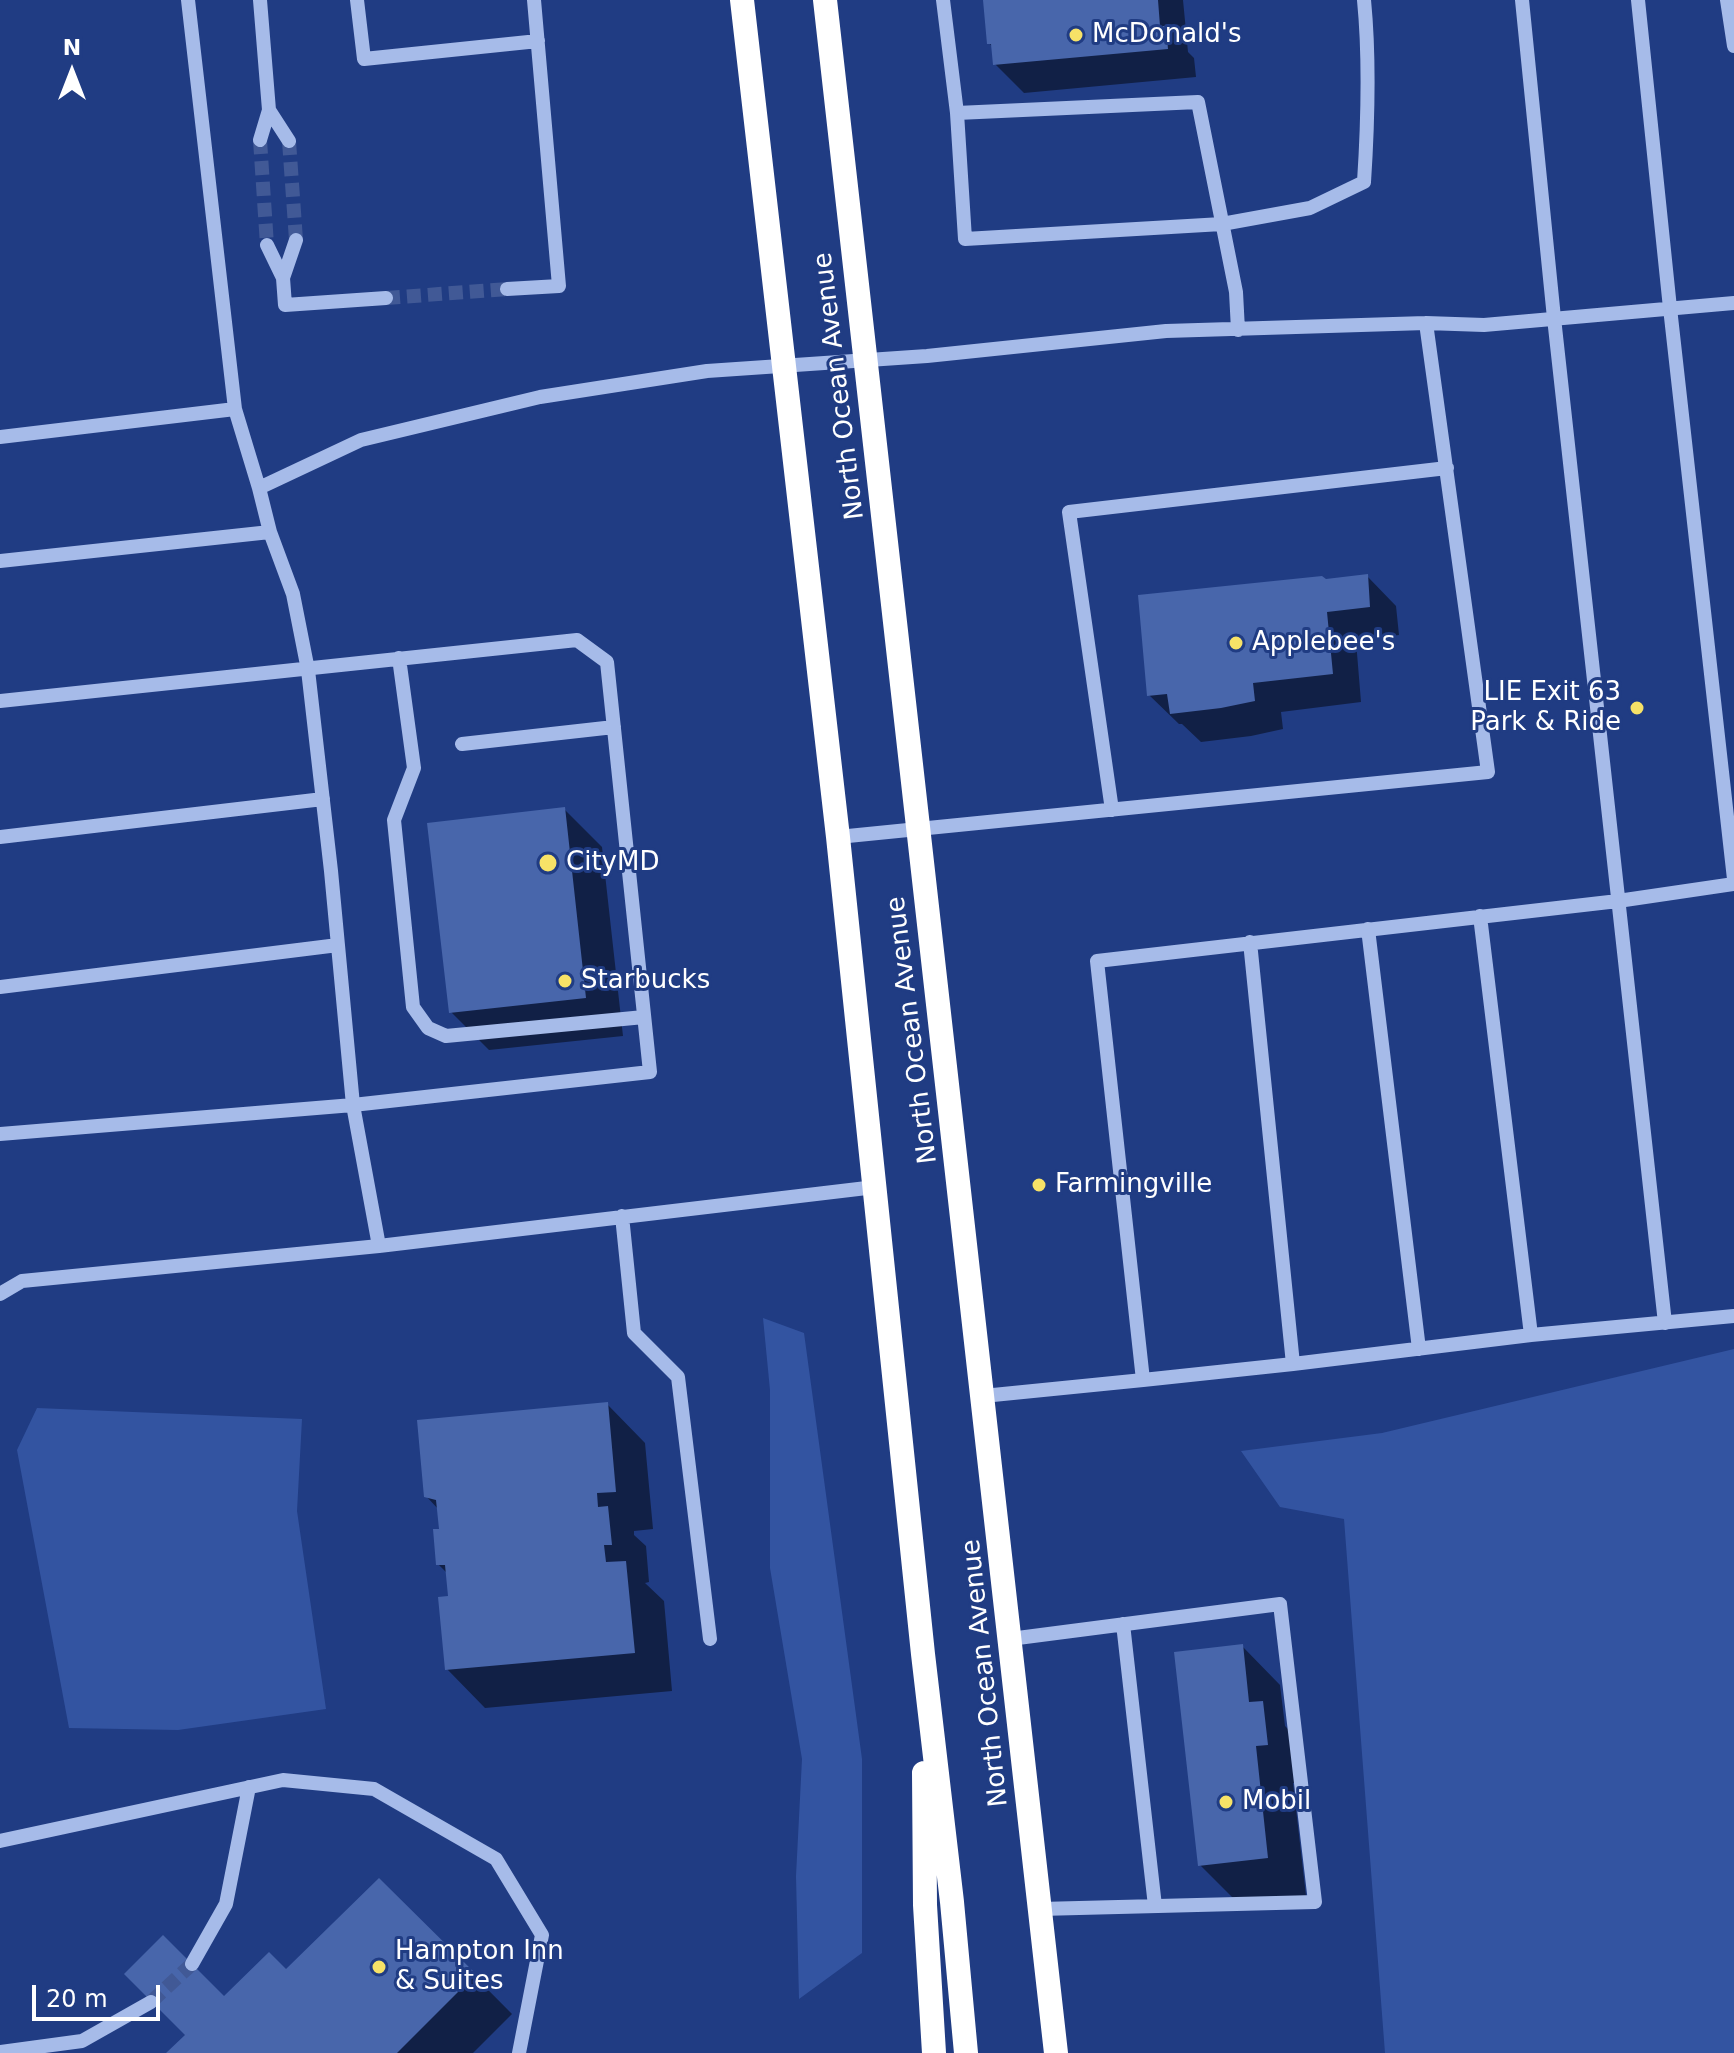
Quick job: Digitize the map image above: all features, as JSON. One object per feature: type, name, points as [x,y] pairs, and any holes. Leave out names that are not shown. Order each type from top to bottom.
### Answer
[{"type":"highway","name":"North Ocean Avenue","points":[[742,0],[838,837],[966,2053]]},
{"type":"highway","name":"North Ocean Avenue","points":[[825,0],[1056,2053]]},
{"type":"highway","points":[[923,1654],[925,1905],[934,2053]]},
{"type":"lane","points":[[188,0],[235,409],[270,532],[293,594],[308,670],[353,1105],[379,1246]]},
{"type":"lane","points":[[260,0],[269,110],[260,140]]},
{"type":"lane","points":[[357,0],[364,59],[538,41]]},
{"type":"lane","points":[[507,289],[559,286],[534,0]]},
{"type":"lane","points":[[943,0],[957,113],[965,239],[1222,224],[1310,208],[1364,182],[1368,122],[1368,39],[1364,0]]},
{"type":"lane","points":[[1522,0],[1665,1323]]},
{"type":"lane","points":[[1143,1380],[1097,961],[1618,901],[1734,881],[1638,0]]},
{"type":"lane","points":[[1727,0],[1734,46]]},
{"type":"lane","points":[[957,113],[1198,102],[1236,292],[1238,330]]},
{"type":"lane","points":[[269,110],[289,141]]},
{"type":"lane","points":[[283,278],[296,240]]},
{"type":"lane","points":[[267,245],[283,278],[285,305],[386,298]]},
{"type":"lane","points":[[259,488],[361,440],[540,397],[707,371],[927,356],[1166,331],[1426,323],[1484,325],[1734,303]]},
{"type":"lane","points":[[838,837],[1488,772],[1426,323]]},
{"type":"lane","points":[[0,437],[235,409]]},
{"type":"lane","points":[[1112,810],[1069,512],[1447,468]]},
{"type":"lane","points":[[0,561],[270,532]]},
{"type":"lane","points":[[0,701],[577,640],[607,662],[650,1072],[353,1105],[0,1134]]},
{"type":"lane","points":[[399,658],[414,768],[394,820],[413,1007],[428,1028],[446,1036],[644,1017]]},
{"type":"lane","points":[[462,744],[614,727]]},
{"type":"lane","points":[[0,837],[323,799]]},
{"type":"lane","points":[[1480,916],[1531,1335]]},
{"type":"lane","points":[[1368,929],[1419,1349]]},
{"type":"lane","points":[[1250,942],[1293,1364]]},
{"type":"lane","points":[[0,987],[338,945]]},
{"type":"lane","points":[[0,1294],[22,1281],[379,1246],[875,1187]]},
{"type":"lane","points":[[622,1216],[634,1333],[678,1377],[710,1639]]},
{"type":"lane","points":[[983,1396],[1293,1364],[1531,1335],[1734,1316]]},
{"type":"lane","points":[[1010,1639],[1280,1604],[1315,1902],[1040,1909]]},
{"type":"lane","points":[[1123,1624],[1155,1906]]},
{"type":"lane","points":[[0,1841],[283,1780],[374,1789],[496,1859],[542,1935],[519,2053]]},
{"type":"lane","points":[[192,1964],[226,1904],[249,1787]]},
{"type":"lane","points":[[0,2052],[82,2041],[151,2002]]},
{"type":"shaded area","points":[[763,1318],[804,1333],[862,1759],[862,1953],[799,1999],[796,1876],[802,1759],[770,1568],[770,1390]]},
{"type":"shaded area","points":[[1734,1349],[1734,2053],[1385,2053],[1344,1519],[1280,1507],[1241,1451],[1382,1433]]},
{"type":"shaded area","points":[[37,1408],[302,1419],[297,1511],[326,1709],[178,1730],[69,1728],[17,1450]]},
{"type":"building","name":"McDonald's","points":[[983,0],[1158,0],[1160,26],[1166,26],[1168,49],[993,65],[991,44],[987,44]]},
{"type":"building","name":"Applebee's","points":[[1368,574],[1370,607],[1327,612],[1333,674],[1253,683],[1255,701],[1221,708],[1170,714],[1167,694],[1147,696],[1138,595]]},
{"type":"building","points":[[565,807],[586,998],[449,1013],[427,823]]},
{"type":"building","points":[[608,1402],[616,1492],[597,1493],[598,1507],[608,1506],[612,1545],[604,1545],[606,1562],[626,1561],[635,1653],[445,1670],[438,1597],[448,1596],[445,1565],[436,1565],[433,1529],[439,1529],[436,1500],[424,1497],[417,1420]]},
{"type":"building","name":"Mobil","points":[[1243,1644],[1249,1702],[1263,1701],[1268,1745],[1256,1746],[1268,1858],[1198,1866],[1174,1652]]},
{"type":"building","name":"Hampton Inn & Suites","points":[[379,1878],[476,1974],[397,2053],[166,2053],[185,2035],[124,1974],[163,1935],[224,1996],[269,1952],[286,1969]]},
{"type":"tunnel","points":[[260,140],[267,245]]},
{"type":"tunnel","points":[[289,141],[296,240]]},
{"type":"tunnel","points":[[386,298],[507,289]]},
{"type":"tunnel","points":[[151,2002],[192,1964]]},
{"type":"place","name":"McDonald's","points":[[1076,35]]},
{"type":"place","name":"Applebee's","points":[[1236,643]]},
{"type":"place","name":"LIE Exit 63 Park & Ride","points":[[1637,708]]},
{"type":"place","name":"CityMD","points":[[548,863]]},
{"type":"place","name":"Starbucks","points":[[565,981]]},
{"type":"place","name":"Farmingville","points":[[1039,1185]]},
{"type":"place","name":"Mobil","points":[[1226,1802]]},
{"type":"place","name":"Hampton Inn & Suites","points":[[379,1967]]}]
